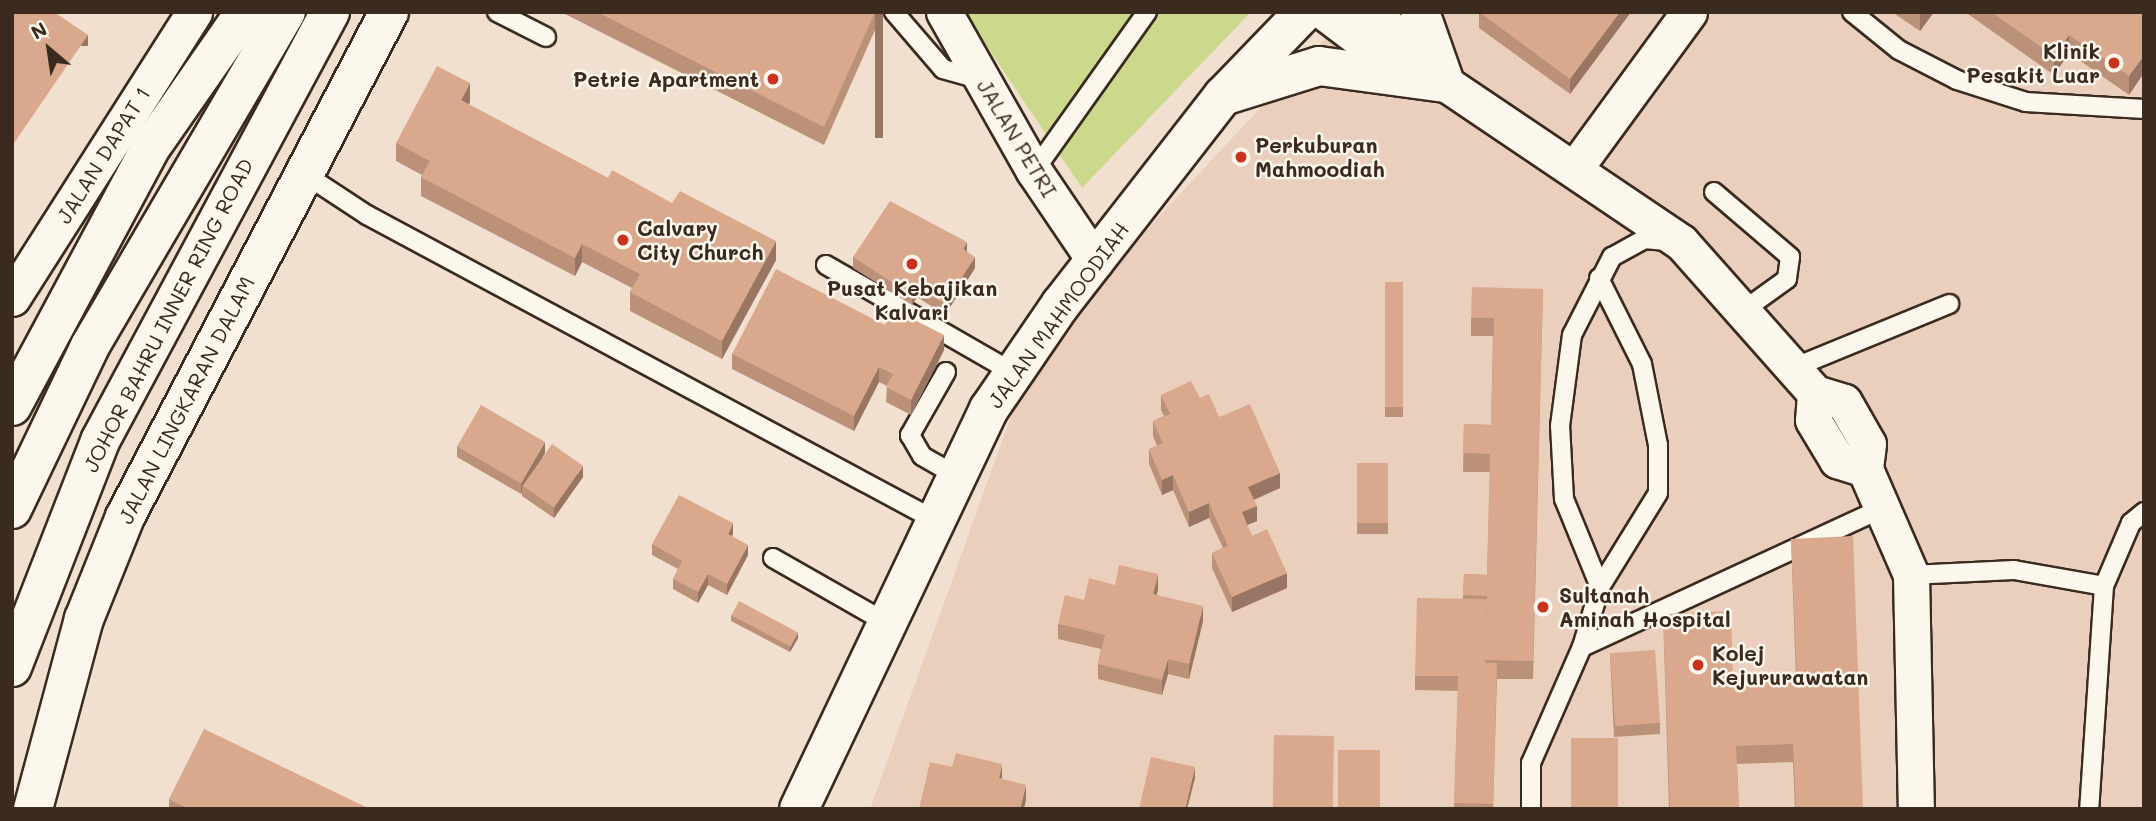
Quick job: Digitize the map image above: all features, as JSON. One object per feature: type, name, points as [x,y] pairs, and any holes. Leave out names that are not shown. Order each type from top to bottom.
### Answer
[{"type":"main road","points":[[12,406],[149,150],[245,12]]},
{"type":"main road","name":"JOHOR BAHRU INNER RING ROAD","points":[[12,509],[90,345],[286,12]]},
{"type":"main road","name":"JOHOR BAHRU INNER RING ROAD","points":[[12,667],[100,441],[330,12]]},
{"type":"main road","name":"JALAN LINGKARAN DALAM","points":[[33,809],[84,619],[125,517],[213,338],[306,175],[389,12]]},
{"type":"main road","name":"JALAN MAHMOODIAH","points":[[799,809],[933,519],[1014,373],[1095,261],[1223,96],[1304,12]]},
{"type":"main road","points":[[1223,96],[1319,66],[1445,83],[1420,12]]},
{"type":"street","name":"JALAN DAPAT 1","points":[[12,298],[194,12]]},
{"type":"street","name":"JALAN PETRI","points":[[944,12],[1034,171],[1095,261]]},
{"type":"street","points":[[1324,12],[1393,64],[1445,83],[1575,167],[1681,242],[1815,393],[1813,420],[1837,460],[1865,469],[1911,575],[1916,809]]},
{"type":"street","points":[[1371,12],[1412,44],[1445,83]]},
{"type":"street","points":[[1575,167],[1689,12]]},
{"type":"lane","points":[[497,12],[546,37]]},
{"type":"lane","points":[[894,12],[943,69],[982,80]]},
{"type":"lane","points":[[1034,171],[1147,12]]},
{"type":"lane","points":[[1852,12],[1899,50],[1969,83],[2026,102],[2144,109]]},
{"type":"lane","points":[[306,175],[366,215],[933,519]]},
{"type":"lane","points":[[1714,192],[1790,257],[1787,279],[1744,310]]},
{"type":"lane","points":[[1600,587],[1564,499],[1560,426],[1572,335],[1612,257],[1644,239],[1681,242]]},
{"type":"lane","points":[[826,265],[1014,373]]},
{"type":"lane","points":[[1531,809],[1531,763],[1582,647],[1600,587],[1658,493],[1658,445],[1642,365],[1599,278]]},
{"type":"lane","points":[[1793,368],[1949,304]]},
{"type":"lane","points":[[946,372],[910,435],[922,456],[957,476]]},
{"type":"lane","points":[[1582,647],[1881,509]]},
{"type":"lane","points":[[2089,809],[2104,586],[2132,523],[2144,512]]},
{"type":"lane","points":[[773,558],[885,622]]},
{"type":"lane","points":[[1911,575],[2014,570],[2104,586]]},
{"type":"shaded area","name":"Sultanah Aminah Hospital","points":[[1350,12],[2144,12],[2144,809],[870,809],[1015,405],[1119,259]]},
{"type":"green space","points":[[964,12],[1251,12],[1082,188]]},
{"type":"building","points":[[12,12],[54,12],[88,35],[12,146]]},
{"type":"building","name":"Petrie Apartment","points":[[597,12],[875,12],[824,127]]},
{"type":"building","points":[[1479,12],[1620,12],[1570,79]]},
{"type":"building","name":"Klinik Pesakit Luar","points":[[1991,12],[2144,12],[2144,55],[2129,76],[2069,35],[2054,56]]},
{"type":"building","name":"Calvary City Church","points":[[437,66],[470,83],[461,100],[608,178],[612,170],[672,203],[680,191],[776,241],[722,341],[630,292],[640,274],[582,244],[575,258],[421,177],[430,161],[396,143]]},
{"type":"building","name":"Pusat Kebajikan Kalvari","points":[[890,201],[967,242],[963,249],[975,257],[945,304],[917,286],[912,295],[853,257]]},
{"type":"building","name":"Calvary City Church","points":[[776,269],[885,325],[893,309],[944,335],[911,400],[886,387],[893,374],[879,367],[854,416],[732,354]]},
{"type":"building","points":[[1385,282],[1403,282],[1403,407],[1385,407]]},
{"type":"building","points":[[1472,287],[1543,289],[1533,661],[1485,660],[1487,596],[1463,595],[1464,574],[1487,575],[1490,454],[1463,453],[1464,424],[1491,425],[1494,318],[1471,318]]},
{"type":"building","points":[[1191,381],[1200,398],[1209,394],[1219,417],[1250,404],[1280,473],[1248,487],[1257,506],[1242,512],[1252,536],[1267,529],[1287,573],[1232,597],[1212,553],[1228,546],[1209,503],[1189,512],[1173,475],[1162,480],[1149,449],[1163,443],[1153,421],[1170,414],[1161,395]]},
{"type":"building","points":[[481,405],[545,442],[521,484],[457,447]]},
{"type":"building","points":[[552,444],[583,466],[554,508],[523,486]]},
{"type":"building","points":[[1357,463],[1388,463],[1388,523],[1357,523]]},
{"type":"building","points":[[679,495],[733,523],[728,534],[748,545],[727,584],[708,574],[698,592],[673,579],[682,561],[652,544]]},
{"type":"building","name":"Kolej Kejururawatan","points":[[1853,536],[1863,809],[1796,809],[1793,744],[1736,746],[1739,809],[1670,809],[1663,614],[1731,611],[1733,682],[1797,678],[1791,539]]},
{"type":"building","points":[[1119,565],[1158,574],[1153,594],[1203,606],[1189,664],[1168,659],[1162,680],[1098,664],[1105,635],[1058,624],[1065,595],[1084,600],[1089,578],[1115,585]]},
{"type":"building","points":[[1417,598],[1487,599],[1485,663],[1497,663],[1493,804],[1454,803],[1458,676],[1415,676]]},
{"type":"building","points":[[739,601],[798,632],[791,647],[731,615]]},
{"type":"building","points":[[1655,650],[1660,723],[1615,726],[1610,653]]},
{"type":"building","points":[[204,729],[370,809],[189,809],[169,799]]},
{"type":"building","points":[[1274,735],[1334,736],[1333,809],[1273,809]]},
{"type":"building","points":[[1571,738],[1618,738],[1618,809],[1571,809]]},
{"type":"building","points":[[1338,750],[1380,750],[1380,808],[1338,808]]},
{"type":"building","points":[[956,753],[1002,764],[999,778],[1026,785],[1020,809],[919,809],[930,762],[952,767]]},
{"type":"building","points":[[1151,757],[1195,767],[1185,809],[1139,809]]},
{"type":"place","name":"Klinik Pesakit Luar","points":[[2114,63]]},
{"type":"place","name":"Petrie Apartment","points":[[773,79]]},
{"type":"place","name":"Perkuburan Mahmoodiah","points":[[1241,157]]},
{"type":"place","name":"Calvary City Church","points":[[623,240]]},
{"type":"place","name":"Pusat Kebajikan Kalvari","points":[[912,264]]},
{"type":"place","name":"Sultanah Aminah Hospital","points":[[1543,607]]},
{"type":"place","name":"Kolej Kejururawatan","points":[[1698,665]]}]
